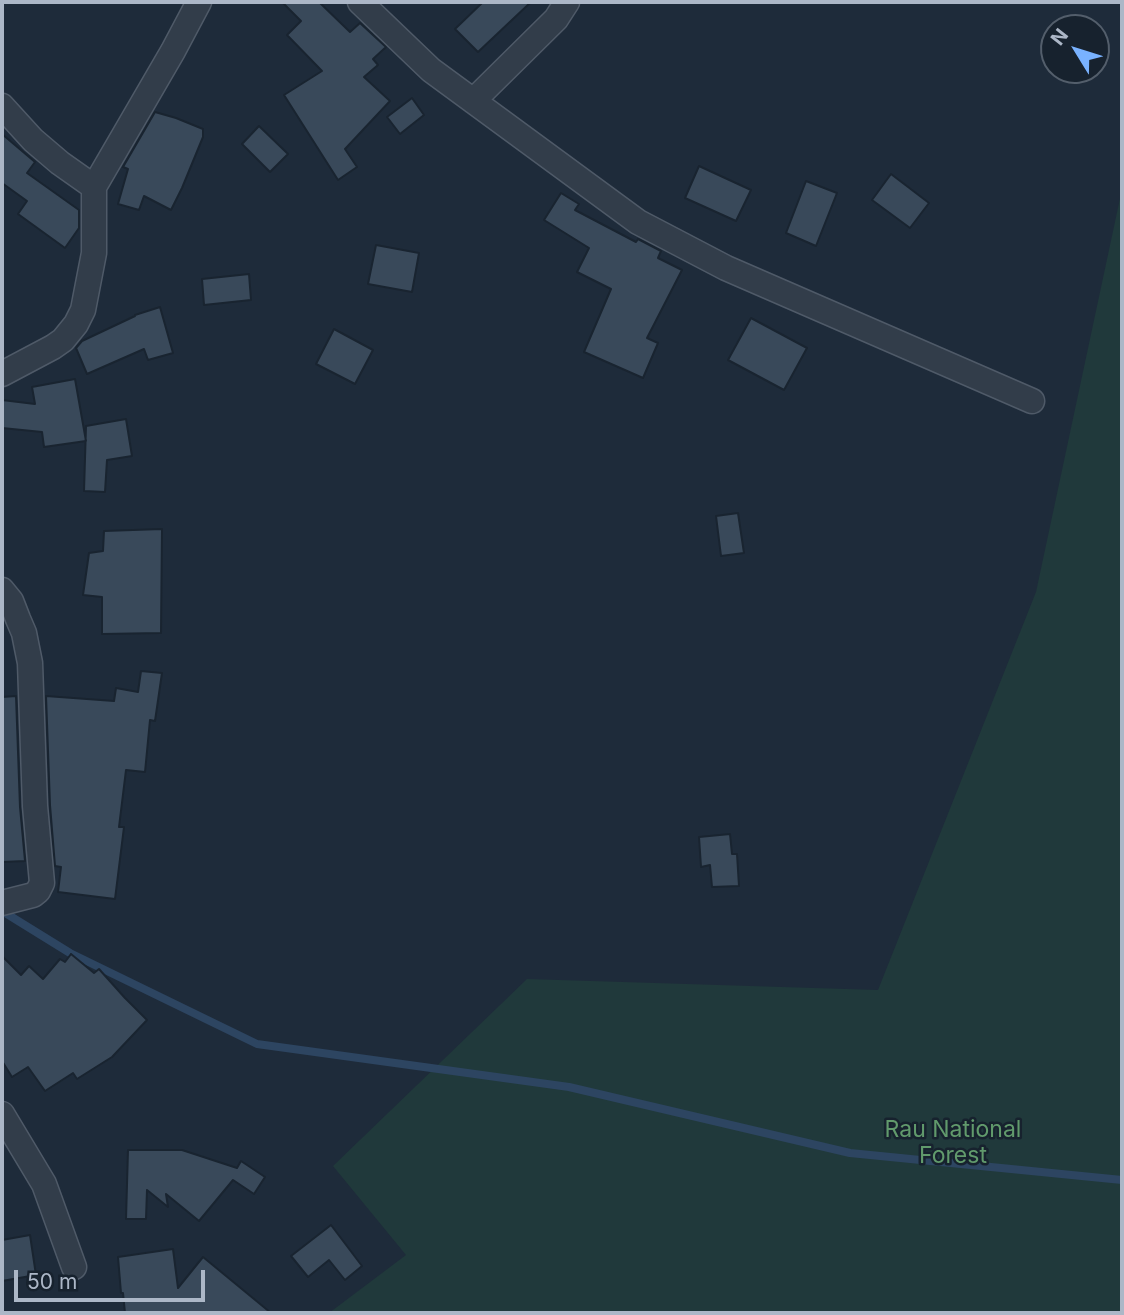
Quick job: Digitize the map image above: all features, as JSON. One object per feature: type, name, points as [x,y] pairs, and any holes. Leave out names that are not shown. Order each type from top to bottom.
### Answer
[{"type":"street","points":[[2,374],[53,347],[63,340],[76,324],[83,310],[94,253],[94,187],[199,2]]},
{"type":"street","points":[[360,2],[431,70],[638,222],[726,268],[1032,401]]},
{"type":"street","points":[[473,101],[556,19],[567,2]]},
{"type":"street","points":[[2,106],[33,140],[94,187]]},
{"type":"street","points":[[2,590],[11,601],[24,633],[30,663],[42,883],[33,895],[8,902]]},
{"type":"street","points":[[2,1114],[44,1184],[74,1267]]},
{"type":"green space","name":"Rau National Forest","points":[[1122,189],[1122,1313],[329,1313],[406,1255],[333,1166],[527,979],[878,990],[1036,592]]},
{"type":"building","points":[[282,2],[319,2],[350,32],[360,23],[386,47],[373,59],[378,65],[364,77],[390,101],[345,149],[357,167],[338,180],[284,95],[322,71],[287,35],[301,21]]},
{"type":"building","points":[[483,2],[531,2],[478,52],[455,29]]},
{"type":"building","points":[[412,98],[424,115],[400,134],[387,117]]},
{"type":"building","points":[[155,112],[203,129],[203,137],[171,210],[144,196],[139,210],[118,204],[128,169],[123,167]]},
{"type":"building","points":[[259,126],[288,154],[270,172],[242,144]]},
{"type":"building","points":[[2,134],[35,162],[27,173],[79,210],[79,228],[65,248],[18,214],[27,201],[2,183]]},
{"type":"building","points":[[699,166],[751,190],[736,221],[685,198]]},
{"type":"building","points":[[891,174],[929,203],[910,228],[872,200]]},
{"type":"building","points":[[806,181],[837,193],[816,246],[786,233]]},
{"type":"building","points":[[561,193],[579,204],[575,210],[636,242],[638,239],[661,251],[658,258],[682,270],[647,338],[658,343],[643,378],[584,352],[611,289],[577,272],[589,248],[544,220]]},
{"type":"building","points":[[376,245],[419,253],[412,292],[368,284]]},
{"type":"building","points":[[249,274],[251,300],[204,305],[202,279]]},
{"type":"building","points":[[160,307],[173,353],[148,360],[144,349],[87,374],[76,348],[82,341],[135,315]]},
{"type":"building","points":[[751,318],[807,348],[784,390],[728,360]]},
{"type":"building","points":[[334,329],[373,350],[355,384],[316,364]]},
{"type":"building","points":[[75,379],[86,441],[44,447],[42,432],[2,428],[2,400],[35,404],[32,387]]},
{"type":"building","points":[[126,419],[132,456],[107,460],[105,492],[84,491],[86,426]]},
{"type":"building","points":[[738,513],[744,553],[721,556],[716,516]]},
{"type":"building","points":[[162,529],[161,633],[102,634],[102,597],[83,595],[89,553],[103,551],[104,531]]},
{"type":"building","points":[[141,671],[162,673],[155,721],[150,720],[145,772],[126,770],[119,827],[124,827],[115,899],[58,892],[61,867],[55,866],[46,696],[114,701],[116,688],[138,692]]},
{"type":"building","points":[[16,696],[25,861],[2,862],[2,697]]},
{"type":"building","points":[[730,834],[732,854],[737,854],[739,886],[712,887],[710,865],[701,867],[699,837]]},
{"type":"building","points":[[71,954],[94,973],[99,969],[147,1020],[112,1057],[77,1079],[73,1073],[45,1091],[28,1067],[12,1077],[2,1061],[2,956],[21,975],[29,966],[43,979],[60,959],[65,962]]},
{"type":"building","points":[[128,1150],[182,1150],[237,1168],[241,1161],[265,1177],[254,1194],[233,1180],[199,1221],[166,1194],[168,1207],[147,1190],[146,1219],[126,1219]]},
{"type":"building","points":[[331,1225],[362,1266],[345,1280],[329,1260],[308,1277],[291,1256]]},
{"type":"building","points":[[30,1235],[36,1275],[2,1281],[2,1240]]},
{"type":"building","points":[[173,1249],[178,1288],[203,1257],[271,1313],[125,1313],[118,1257]]},
{"type":"waterway","points":[[2,911],[70,953],[257,1044],[569,1087],[850,1153],[1122,1180]]}]
